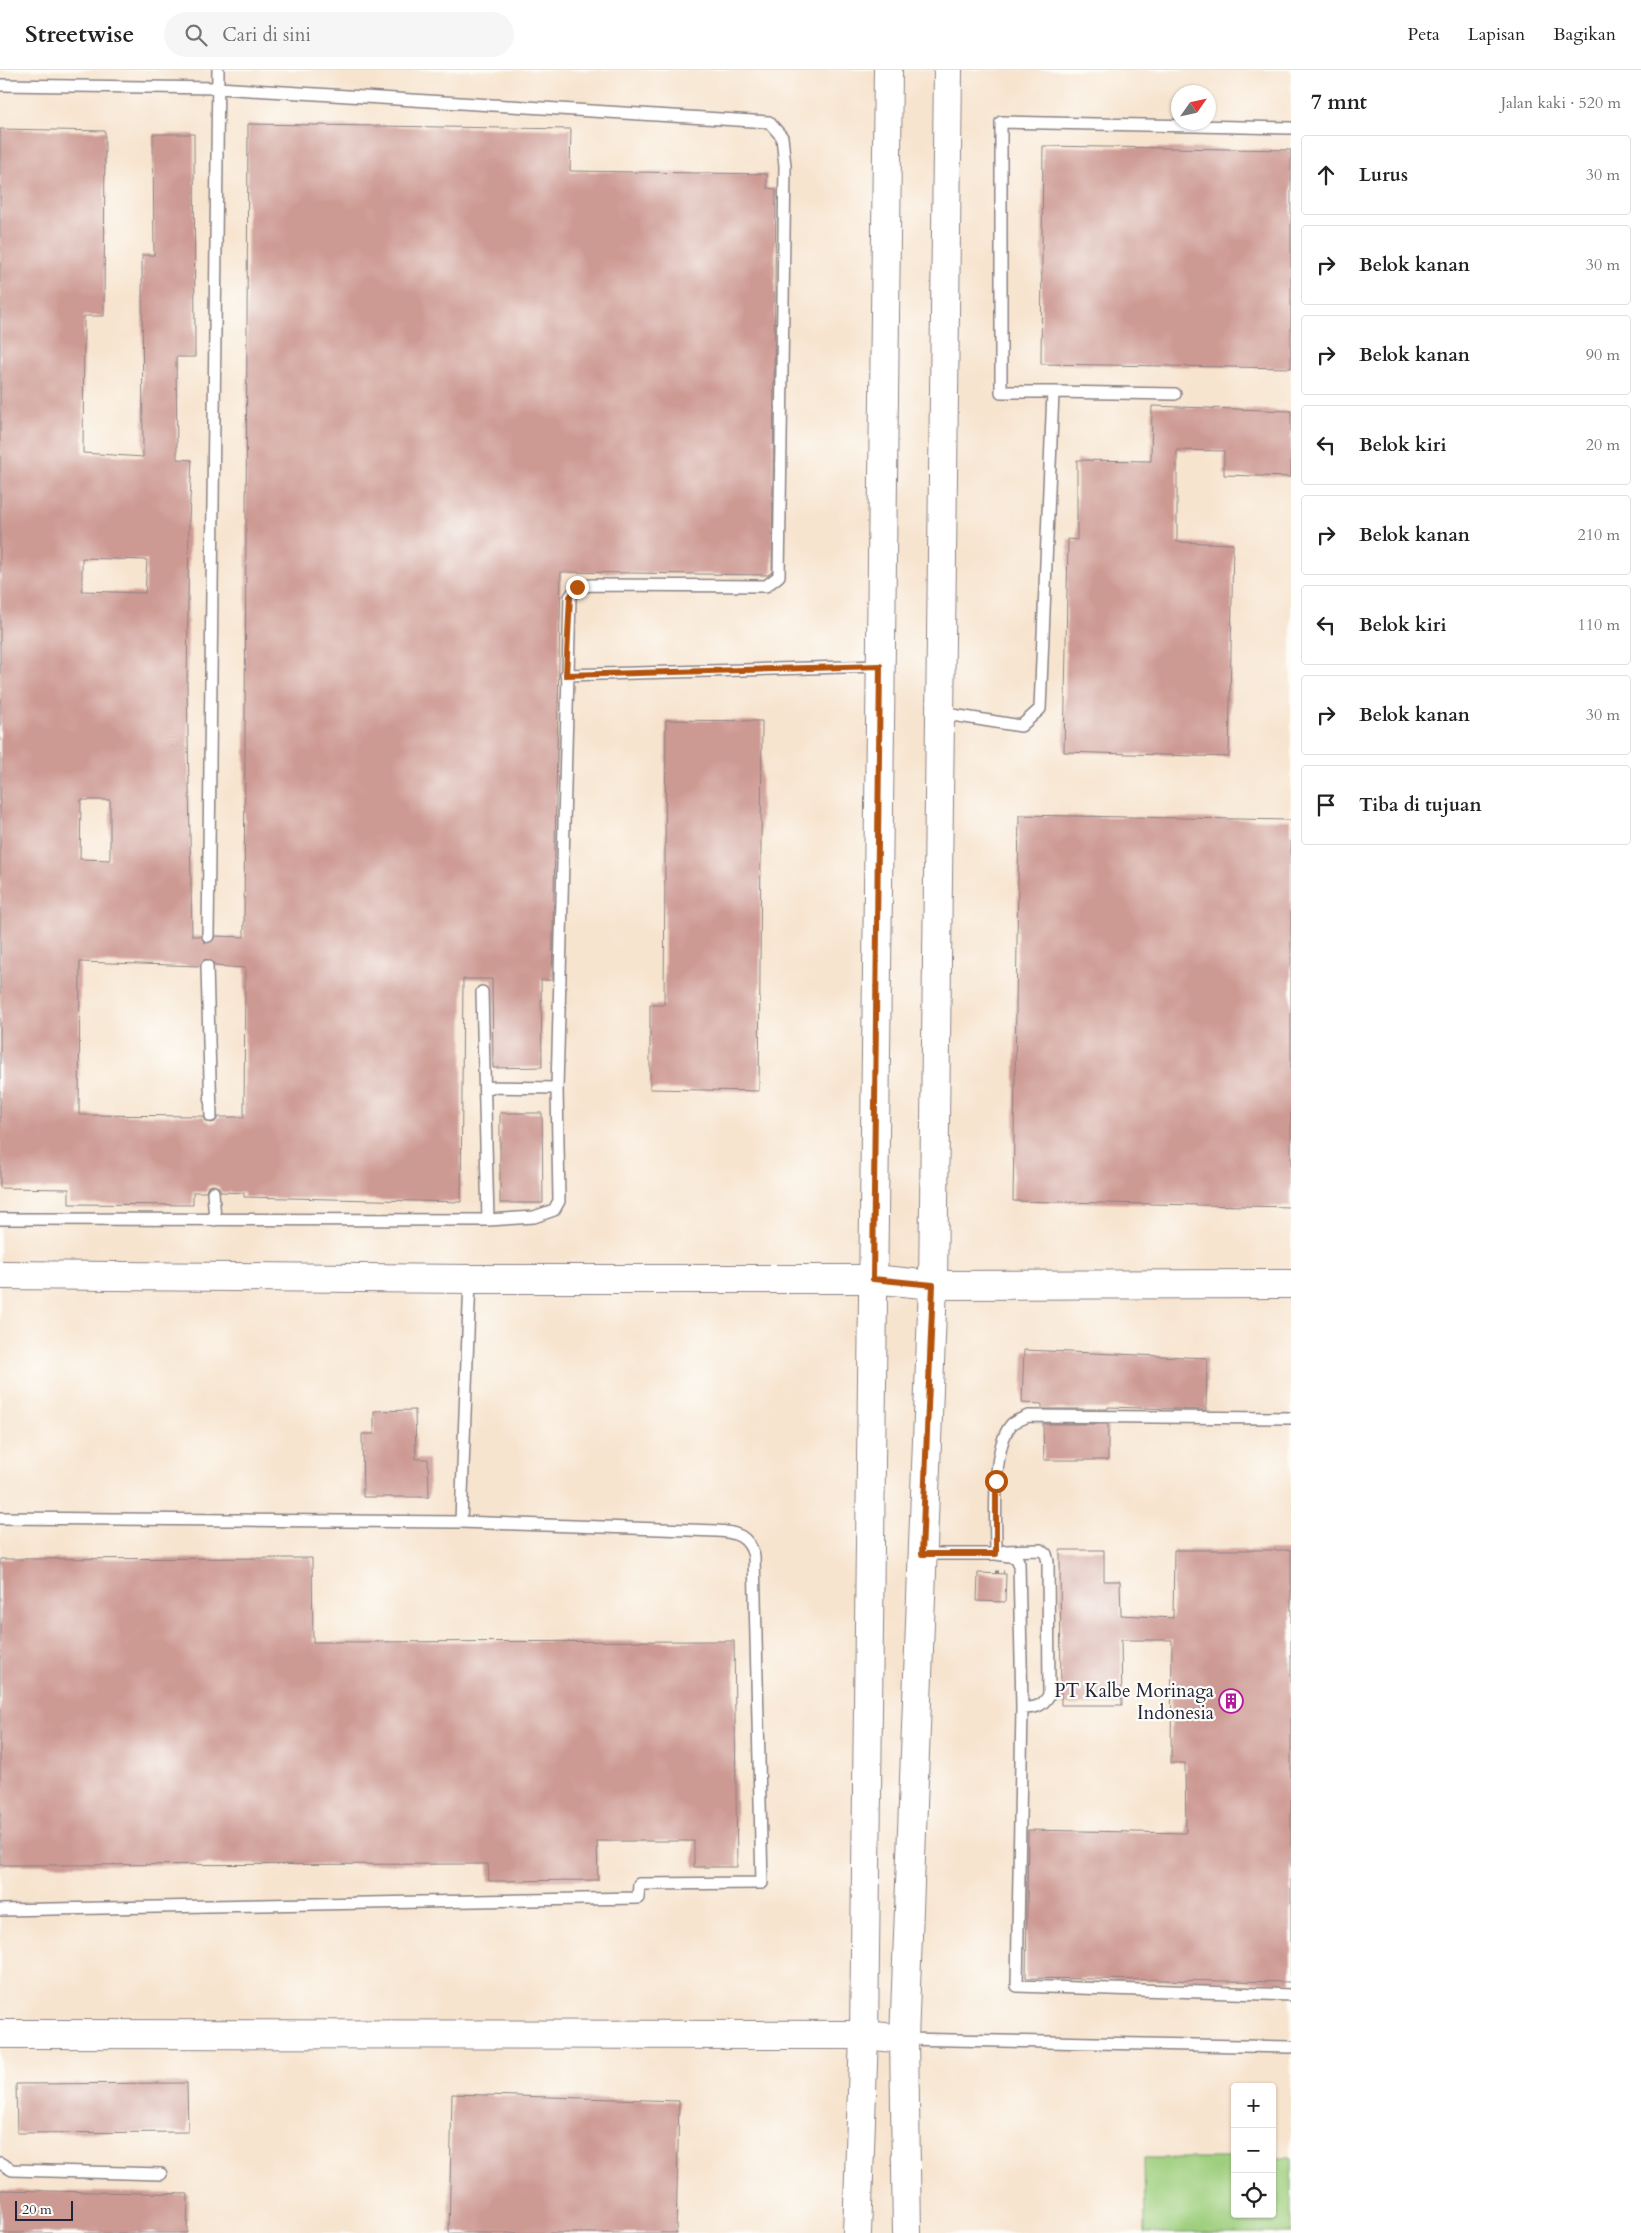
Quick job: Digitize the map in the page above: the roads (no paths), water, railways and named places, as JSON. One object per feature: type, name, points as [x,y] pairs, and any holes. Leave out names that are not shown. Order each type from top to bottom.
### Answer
[{"type":"street","points":[[857,2233],[864,2036],[888,70]]},
{"type":"street","points":[[907,2233],[904,2039],[933,1285],[948,70]]},
{"type":"street","points":[[0,1275],[470,1279],[873,1279],[933,1285],[1291,1284]]},
{"type":"street","points":[[0,2034],[864,2036],[904,2039]]},
{"type":"lane","points":[[208,936],[218,70]]},
{"type":"lane","points":[[0,85],[218,88],[730,118],[769,122],[782,137],[785,166],[779,576],[766,586],[592,585],[577,587],[570,597],[566,675],[557,1088],[559,1200],[554,1210],[534,1218],[488,1220],[0,1219]]},
{"type":"lane","points":[[1176,394],[1000,392],[1001,122],[1291,128]]},
{"type":"lane","points":[[939,713],[1021,726],[1040,709],[1053,392]]},
{"type":"lane","points":[[566,675],[880,666]]},
{"type":"lane","points":[[208,966],[211,1116]]},
{"type":"lane","points":[[482,992],[488,1220]]},
{"type":"lane","points":[[485,1087],[557,1088]]},
{"type":"lane","points":[[213,1192],[215,1220]]},
{"type":"lane","points":[[461,1522],[470,1279]]},
{"type":"lane","points":[[996,1554],[996,1481],[1001,1444],[1011,1424],[1028,1416],[1291,1418]]},
{"type":"lane","points":[[0,1518],[461,1522],[724,1531],[742,1536],[751,1545],[754,1556],[762,1883],[638,1884],[638,1898],[0,1910]]},
{"type":"lane","points":[[996,1554],[1011,1550],[1042,1550],[1046,1554],[1048,1562],[1049,1694],[1042,1705],[1034,1708],[1022,1708]]},
{"type":"lane","points":[[922,1554],[996,1554],[1016,1557],[1019,1563],[1022,1708],[1017,1986],[1291,1995]]},
{"type":"lane","points":[[904,2039],[1291,2047]]},
{"type":"lane","points":[[0,2163],[12,2170],[161,2174]]},
{"type":"place","name":"PT Kalbe Morinaga Indonesia","points":[[1231,1701]]}]
